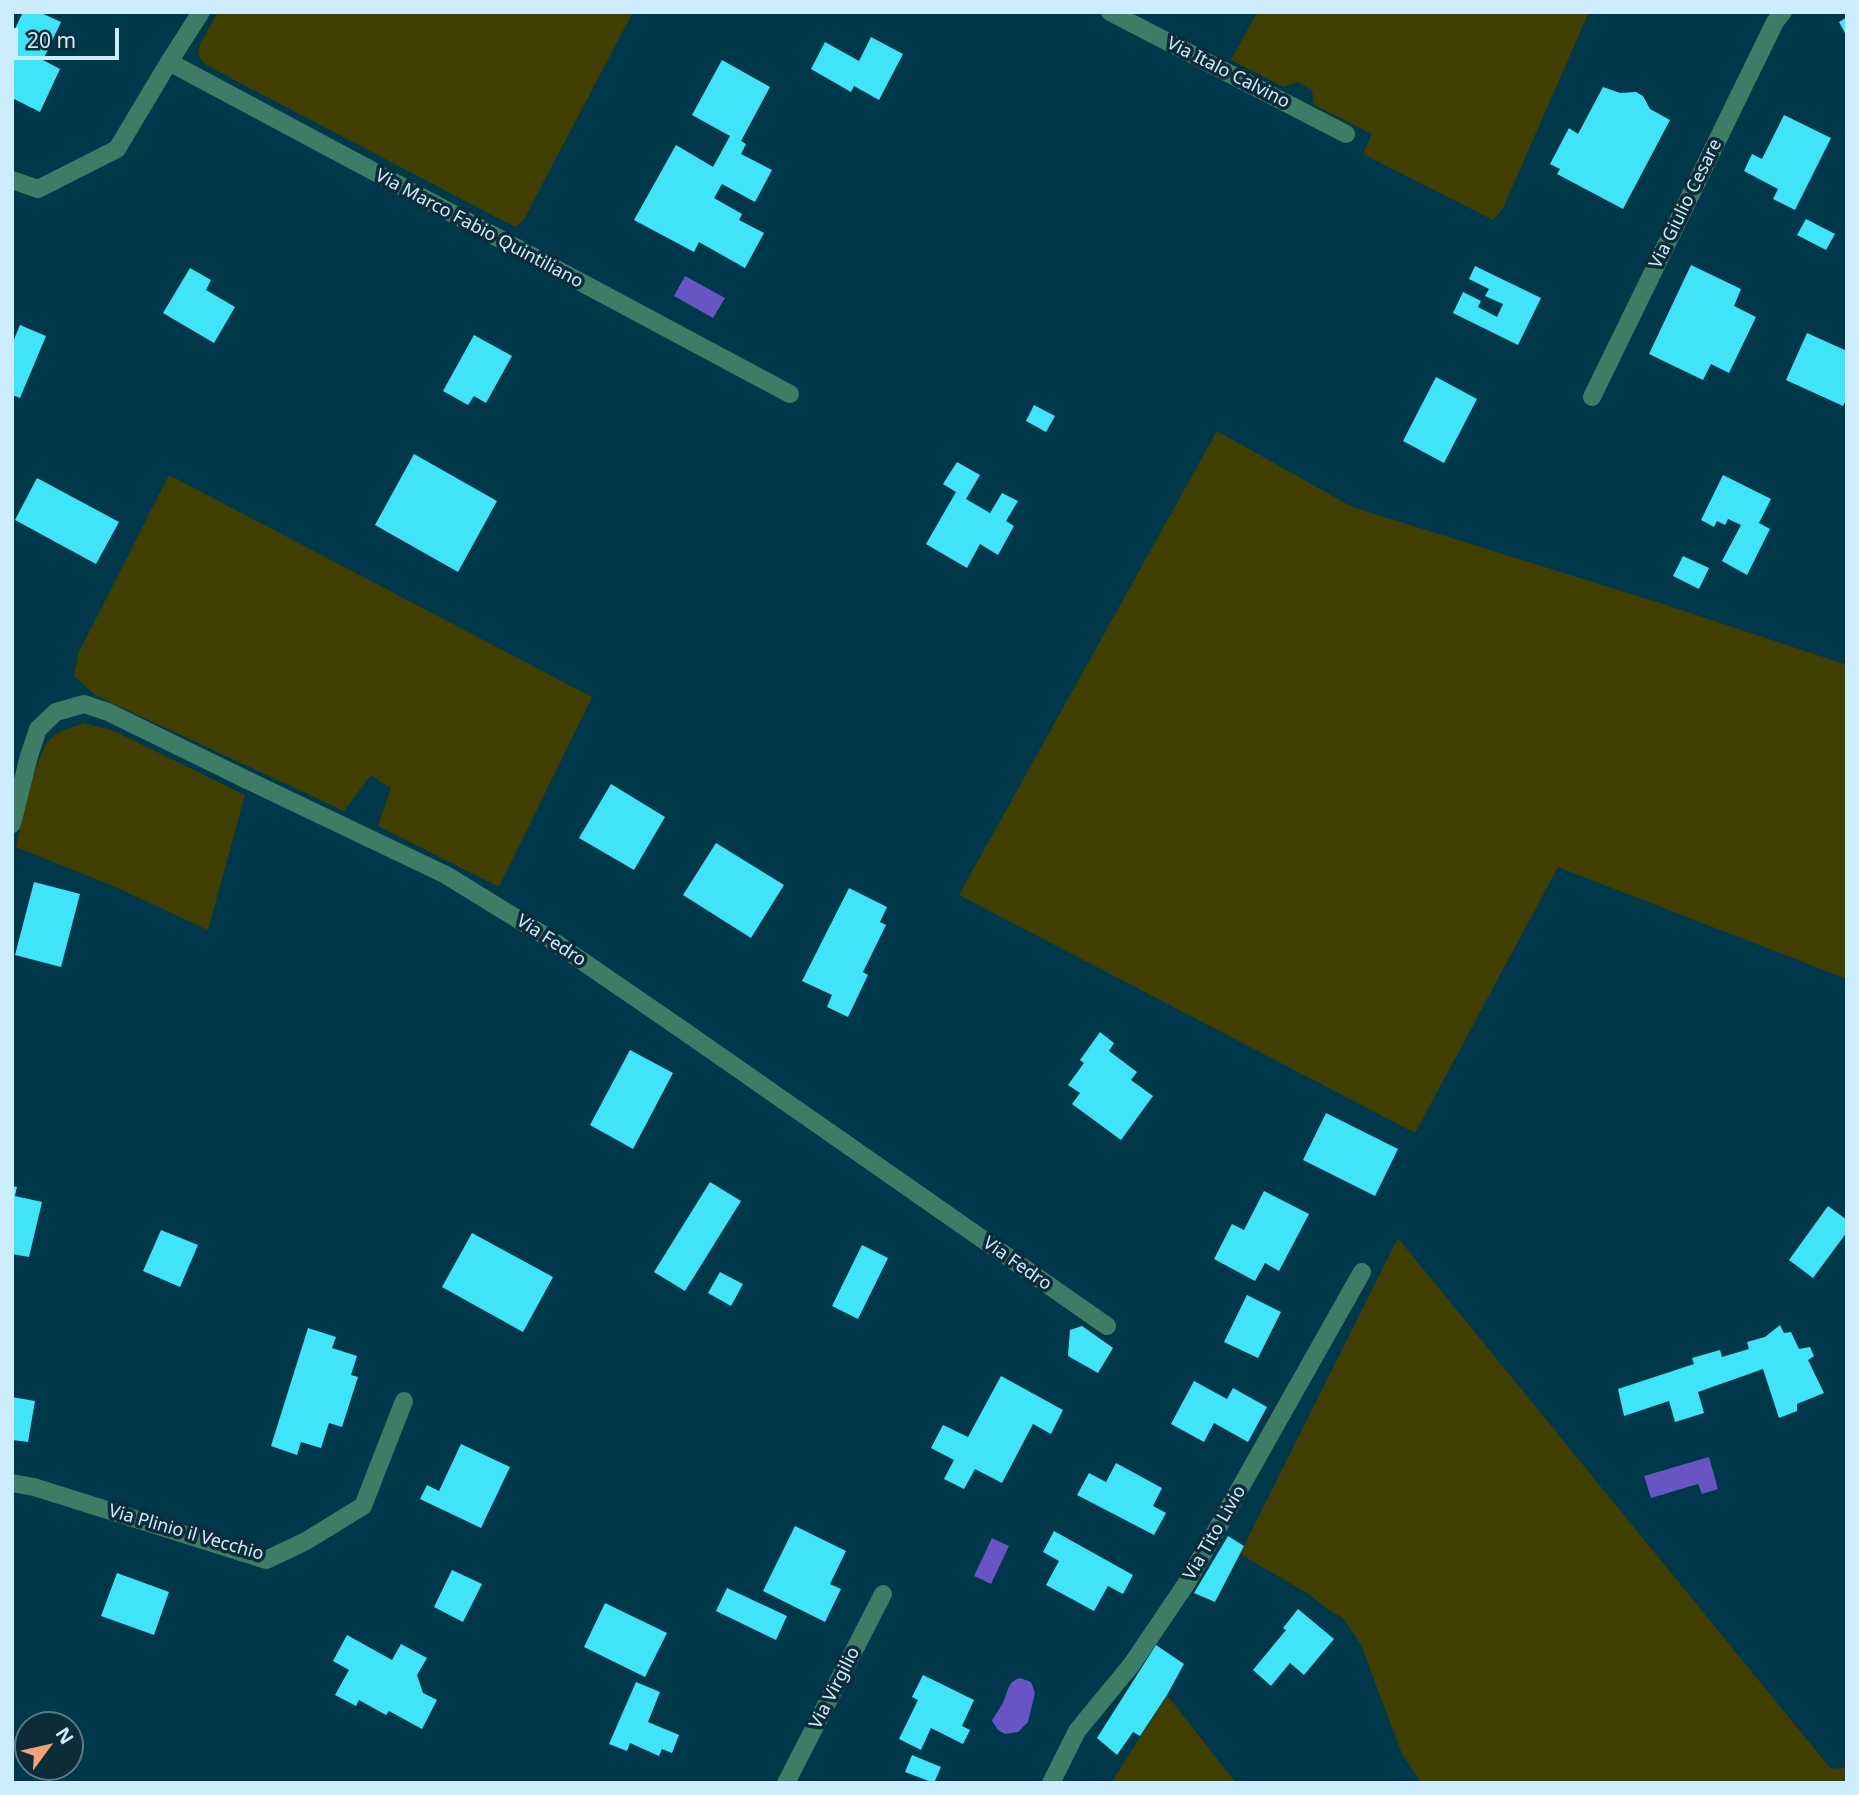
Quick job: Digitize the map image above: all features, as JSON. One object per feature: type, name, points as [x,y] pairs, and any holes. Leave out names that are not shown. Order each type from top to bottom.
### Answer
[{"type":"street","points":[[12,180],[38,189],[117,149],[201,12]]},
{"type":"street","name":"Via Italo Calvino","points":[[1110,12],[1346,134]]},
{"type":"street","name":"Via Giulio Cesare","points":[[1592,397],[1775,22],[1783,12]]},
{"type":"street","name":"Via Marco Fabio Quintiliano","points":[[169,62],[790,394]]},
{"type":"street","name":"Via Fedro","points":[[12,824],[38,729],[56,712],[84,704],[108,712],[446,875],[572,954],[1107,1326]]},
{"type":"street","name":"Via Tito Livio","points":[[1051,1783],[1077,1731],[1132,1664],[1186,1584],[1362,1272]]},
{"type":"street","name":"Via Plinio il Vecchio","points":[[12,1483],[34,1487],[266,1560],[306,1541],[363,1506],[404,1401]]},
{"type":"street","name":"Via Virgilio","points":[[786,1783],[883,1594]]},
{"type":"shaded area","points":[[218,12],[633,12],[523,221],[515,227],[204,64],[198,54],[200,44]]},
{"type":"shaded area","points":[[1257,12],[1589,12],[1503,208],[1493,220],[1363,154],[1372,134],[1314,105],[1312,90],[1298,82],[1284,87],[1231,60]]},
{"type":"shaded area","points":[[685,276],[725,298],[713,318],[674,296]]},
{"type":"shaded area","points":[[1217,431],[1352,507],[1660,603],[1847,665],[1847,979],[1558,867],[1415,1133],[959,895]]},
{"type":"shaded area","points":[[169,475],[592,697],[499,887],[378,826],[391,788],[371,775],[344,811],[95,695],[74,676],[78,654]]},
{"type":"shaded area","points":[[84,723],[112,730],[245,795],[208,930],[113,886],[16,847],[35,773],[45,747],[57,733]]},
{"type":"shaded area","points":[[1398,1238],[1831,1769],[1847,1767],[1847,1783],[1419,1783],[1402,1754],[1361,1645],[1343,1618],[1309,1594],[1240,1554]]},
{"type":"shaded area","points":[[1709,1457],[1718,1489],[1702,1494],[1698,1484],[1651,1498],[1644,1476]]},
{"type":"shaded area","points":[[992,1538],[1009,1546],[991,1584],[974,1576]]},
{"type":"shaded area","points":[[1020,1678],[1031,1682],[1035,1693],[1028,1722],[1018,1732],[1005,1734],[998,1730],[992,1721],[1011,1684]]},
{"type":"shaded area","points":[[1167,1695],[1236,1783],[1111,1783]]},
{"type":"building","points":[[23,12],[39,12],[61,22],[43,60],[60,69],[40,112],[12,98],[12,35]]},
{"type":"building","points":[[1847,17],[1847,37],[1839,22]]},
{"type":"building","points":[[871,37],[903,54],[879,100],[854,86],[851,92],[811,69],[825,42],[859,61]]},
{"type":"building","points":[[722,60],[770,87],[741,141],[746,144],[741,154],[772,170],[755,202],[722,184],[714,198],[742,214],[739,220],[764,233],[745,268],[699,242],[694,252],[634,220],[676,145],[713,167],[730,136],[692,115]]},
{"type":"building","points":[[1603,87],[1620,93],[1636,92],[1643,96],[1650,109],[1670,120],[1623,209],[1557,174],[1560,169],[1550,164],[1569,128],[1578,134]]},
{"type":"building","points":[[1784,115],[1831,138],[1795,210],[1773,199],[1778,189],[1744,171],[1752,154],[1762,159]]},
{"type":"building","points":[[1806,219],[1835,234],[1826,250],[1797,235]]},
{"type":"building","points":[[1691,265],[1741,289],[1734,306],[1756,317],[1729,373],[1711,364],[1703,380],[1649,354]]},
{"type":"building","points":[[1475,266],[1541,298],[1518,345],[1453,313],[1463,292],[1481,301],[1478,307],[1497,317],[1503,304],[1485,296],[1489,289],[1469,279]]},
{"type":"building","points":[[190,268],[211,280],[206,290],[235,307],[214,343],[163,313]]},
{"type":"building","points":[[20,325],[46,336],[20,398],[12,395],[12,344]]},
{"type":"building","points":[[1807,333],[1847,351],[1847,398],[1843,406],[1786,380]]},
{"type":"building","points":[[474,335],[512,356],[486,403],[474,396],[468,405],[443,391]]},
{"type":"building","points":[[1436,377],[1477,399],[1444,463],[1403,441]]},
{"type":"building","points":[[1034,405],[1055,416],[1046,432],[1026,421]]},
{"type":"building","points":[[414,454],[497,501],[458,572],[375,525]]},
{"type":"building","points":[[957,462],[980,475],[966,499],[990,513],[1002,493],[1018,501],[1006,521],[1014,526],[998,555],[980,544],[967,568],[926,544],[956,492],[943,484]]},
{"type":"building","points":[[1723,475],[1771,499],[1759,523],[1770,529],[1747,575],[1722,561],[1741,525],[1728,519],[1725,525],[1717,521],[1714,527],[1701,520]]},
{"type":"building","points":[[37,478],[119,522],[96,564],[15,520]]},
{"type":"building","points":[[1683,556],[1709,568],[1699,589],[1673,576]]},
{"type":"building","points":[[611,784],[665,817],[634,870],[579,838]]},
{"type":"building","points":[[716,843],[784,885],[751,938],[683,895]]},
{"type":"building","points":[[34,882],[80,894],[61,967],[15,955]]},
{"type":"building","points":[[849,888],[887,907],[880,922],[886,925],[863,972],[868,975],[848,1017],[827,1007],[832,995],[802,981]]},
{"type":"building","points":[[1100,1032],[1114,1043],[1109,1051],[1137,1072],[1131,1080],[1153,1096],[1121,1140],[1072,1104],[1080,1093],[1068,1085],[1084,1063],[1080,1060]]},
{"type":"building","points":[[630,1050],[673,1073],[633,1149],[590,1125]]},
{"type":"building","points":[[1326,1113],[1398,1149],[1375,1196],[1303,1160]]},
{"type":"building","points":[[710,1182],[741,1201],[685,1291],[654,1272]]},
{"type":"building","points":[[12,1186],[17,1187],[15,1196],[42,1202],[29,1257],[12,1254]]},
{"type":"building","points":[[1264,1191],[1309,1214],[1279,1271],[1265,1263],[1255,1281],[1214,1259],[1232,1224],[1244,1230]]},
{"type":"building","points":[[1828,1206],[1847,1220],[1847,1232],[1813,1278],[1789,1260]]},
{"type":"building","points":[[161,1230],[198,1245],[180,1287],[143,1271]]},
{"type":"building","points":[[472,1233],[553,1277],[523,1332],[442,1287]]},
{"type":"building","points":[[862,1245],[888,1258],[858,1319],[832,1306]]},
{"type":"building","points":[[720,1272],[743,1284],[731,1306],[708,1293]]},
{"type":"building","points":[[1247,1295],[1281,1312],[1258,1358],[1224,1342]]},
{"type":"building","points":[[1780,1325],[1784,1333],[1791,1332],[1799,1349],[1810,1347],[1814,1356],[1808,1360],[1824,1393],[1797,1404],[1797,1411],[1779,1418],[1763,1369],[1698,1392],[1704,1413],[1675,1422],[1669,1401],[1624,1416],[1618,1389],[1694,1364],[1692,1358],[1720,1350],[1722,1357],[1749,1349],[1747,1342],[1765,1337]]},
{"type":"building","points":[[1082,1326],[1113,1348],[1098,1373],[1068,1356],[1070,1330]]},
{"type":"building","points":[[308,1328],[336,1337],[332,1348],[357,1356],[351,1375],[358,1377],[342,1427],[329,1423],[321,1448],[301,1442],[297,1455],[271,1446]]},
{"type":"building","points":[[1001,1376],[1063,1410],[1051,1434],[1033,1424],[1002,1483],[975,1469],[964,1489],[944,1479],[954,1460],[931,1448],[943,1425],[968,1437]]},
{"type":"building","points":[[1194,1381],[1227,1399],[1233,1388],[1267,1407],[1248,1442],[1214,1423],[1204,1442],[1171,1424]]},
{"type":"building","points":[[12,1397],[35,1401],[28,1442],[12,1440]]},
{"type":"building","points":[[461,1444],[510,1467],[481,1528],[420,1499],[427,1485],[439,1491]]},
{"type":"building","points":[[1116,1463],[1162,1488],[1153,1506],[1166,1513],[1154,1535],[1077,1495],[1089,1473],[1106,1482]]},
{"type":"building","points":[[795,1526],[846,1551],[830,1584],[841,1589],[825,1622],[763,1591]]},
{"type":"building","points":[[1054,1531],[1133,1575],[1123,1594],[1108,1586],[1094,1611],[1046,1585],[1059,1561],[1043,1552]]},
{"type":"building","points":[[1228,1536],[1244,1546],[1215,1602],[1194,1593]]},
{"type":"building","points":[[452,1570],[482,1584],[463,1622],[434,1607]]},
{"type":"building","points":[[117,1573],[169,1592],[154,1635],[101,1616]]},
{"type":"building","points":[[727,1588],[787,1616],[776,1640],[716,1611]]},
{"type":"building","points":[[605,1603],[667,1633],[645,1677],[584,1647]]},
{"type":"building","points":[[1298,1609],[1334,1639],[1304,1675],[1290,1663],[1271,1686],[1253,1670],[1286,1630],[1283,1628]]},
{"type":"building","points":[[347,1635],[392,1660],[401,1644],[427,1658],[417,1675],[423,1693],[437,1700],[422,1729],[389,1711],[386,1715],[359,1700],[356,1706],[335,1695],[349,1670],[333,1661]]},
{"type":"building","points":[[1156,1645],[1184,1664],[1140,1736],[1133,1732],[1117,1755],[1097,1738]]},
{"type":"building","points":[[923,1675],[974,1700],[962,1726],[970,1730],[963,1744],[931,1728],[921,1750],[899,1739],[918,1700],[912,1697]]},
{"type":"building","points":[[636,1682],[660,1692],[648,1722],[679,1735],[672,1753],[662,1749],[659,1756],[630,1743],[627,1751],[609,1744]]},
{"type":"building","points":[[912,1755],[941,1767],[934,1783],[905,1772]]}]
